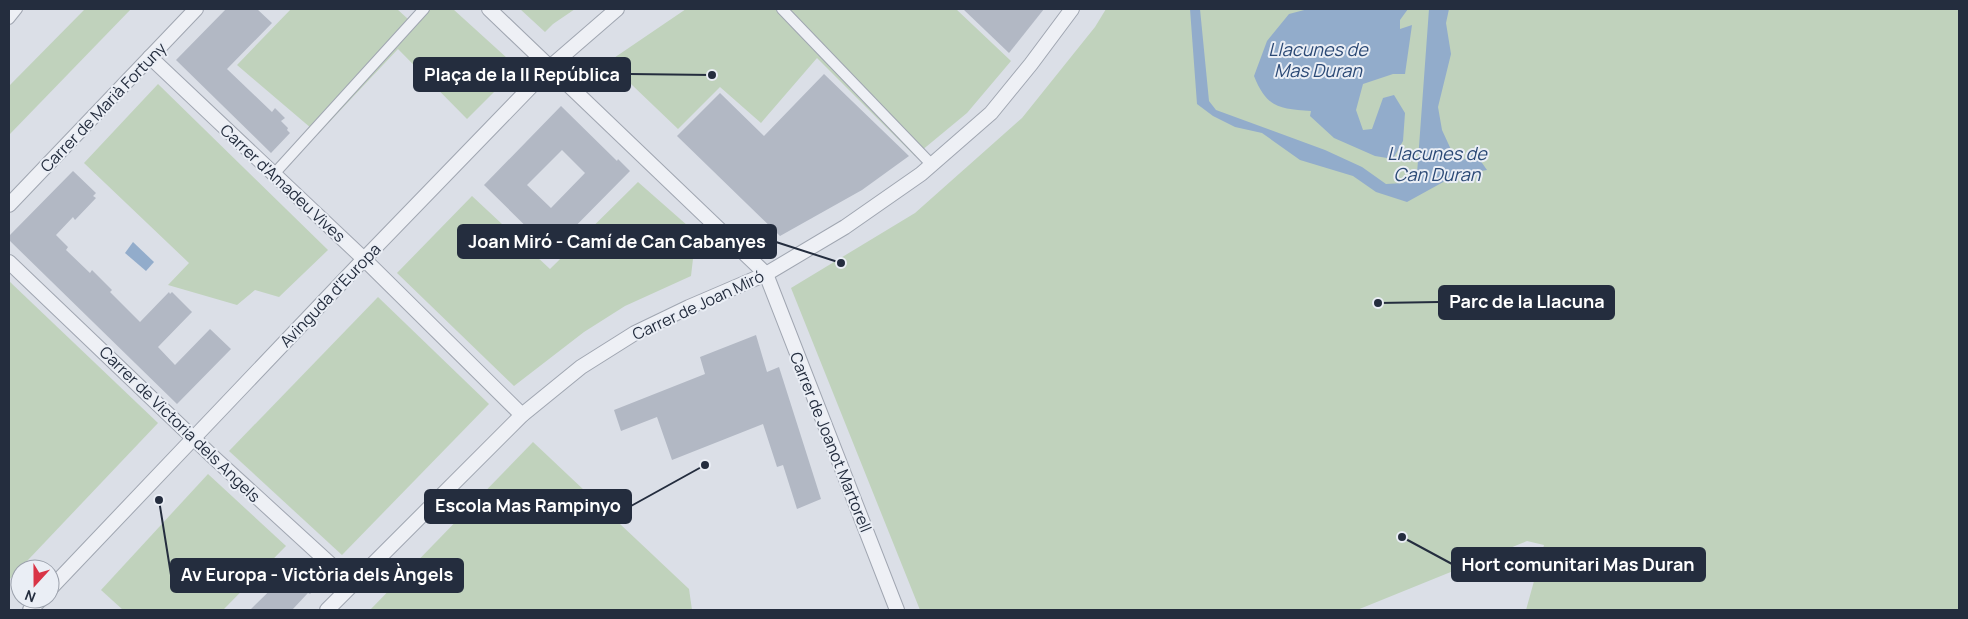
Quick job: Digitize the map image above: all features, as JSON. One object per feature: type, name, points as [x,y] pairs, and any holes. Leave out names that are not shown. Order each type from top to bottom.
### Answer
[{"type":"street","points":[[9,19],[17,9]]},
{"type":"street","name":"Carrer de Marià Fortuny","points":[[9,205],[196,9]]},
{"type":"street","points":[[274,174],[424,9]]},
{"type":"street","points":[[489,9],[766,274]]},
{"type":"street","name":"Avinguda d'Europa","points":[[60,579],[550,67],[617,9]]},
{"type":"street","points":[[782,9],[932,165]]},
{"type":"street","name":"Carrer de Joan Miró","points":[[327,610],[522,415],[581,367],[635,333],[688,307],[766,274],[845,227],[932,165],[991,113],[1072,9]]},
{"type":"street","name":"Carrer d'Amadeu Vives","points":[[150,58],[364,259],[522,415]]},
{"type":"street","name":"Carrer de Victoria dels Angels","points":[[9,262],[194,438],[352,584]]},
{"type":"street","name":"Carrer de Joanot Martorell","points":[[766,274],[897,610]]},
{"type":"green space","points":[[85,9],[131,9],[9,135],[9,86]]},
{"type":"green space","points":[[291,9],[397,9],[408,19],[418,9],[453,9],[518,68],[467,119],[398,49],[318,134],[237,65]]},
{"type":"green space","points":[[520,9],[575,9],[545,32]]},
{"type":"green space","points":[[686,9],[956,9],[1011,61],[967,113],[915,156],[817,58],[761,123],[720,87],[678,129],[608,62]]},
{"type":"green space","points":[[1106,9],[1959,9],[1959,610],[1526,610],[1544,545],[1527,541],[1357,610],[920,610],[791,288],[915,213],[1022,118],[1095,27]]},
{"type":"green space","points":[[158,84],[328,250],[279,297],[255,290],[237,305],[168,285],[189,263],[84,163]]},
{"type":"green space","points":[[638,182],[696,233],[691,276],[625,306],[584,332],[514,386],[397,273],[472,196],[550,269]]},
{"type":"green space","points":[[9,281],[158,423],[29,559],[10,559],[9,580]]},
{"type":"green space","points":[[378,297],[489,404],[342,555],[229,451]]},
{"type":"green space","points":[[533,442],[689,589],[692,610],[370,610]]},
{"type":"green space","points":[[208,474],[286,546],[223,610],[123,610],[101,590]]},
{"type":"water","name":"Llacunes de Can Duran","points":[[1190,9],[1200,9],[1209,101],[1216,110],[1325,150],[1362,167],[1386,184],[1403,183],[1417,174],[1429,9],[1449,9],[1446,23],[1451,54],[1438,107],[1442,130],[1454,156],[1463,160],[1475,153],[1487,170],[1456,175],[1407,202],[1376,192],[1353,176],[1300,160],[1262,133],[1235,127],[1213,116],[1197,104]]},
{"type":"water","name":"Llacunes de Mas Duran","points":[[1308,9],[1408,9],[1400,20],[1400,29],[1412,25],[1405,74],[1393,74],[1363,84],[1356,110],[1363,130],[1372,129],[1383,98],[1394,95],[1405,113],[1403,141],[1393,159],[1375,156],[1334,138],[1310,116],[1311,111],[1276,105],[1264,95],[1259,87],[1254,76],[1267,41],[1289,14]]},
{"type":"water","points":[[133,242],[154,262],[146,271],[125,253]]},
{"type":"building","points":[[226,9],[257,9],[272,23],[227,69],[272,112],[275,108],[285,118],[281,121],[290,133],[271,153],[176,60]]},
{"type":"building","points":[[963,9],[1044,9],[1009,53]]},
{"type":"building","points":[[824,74],[909,156],[862,190],[780,236],[677,136],[720,93],[764,136]]},
{"type":"building","points":[[561,106],[617,161],[618,159],[630,171],[551,251],[484,185]],"holes":[[[562,150],[585,173],[551,208],[527,185]]]},
{"type":"building","points":[[73,171],[96,193],[93,196],[96,198],[75,220],[73,217],[56,235],[68,247],[66,250],[90,273],[92,270],[112,290],[110,292],[140,322],[169,292],[170,294],[172,292],[192,312],[158,347],[175,365],[210,329],[231,349],[177,404],[9,240],[9,236]]},
{"type":"building","points":[[756,335],[767,372],[779,367],[821,499],[797,509],[783,465],[777,467],[763,424],[672,460],[657,417],[621,431],[614,410],[705,374],[700,357]]},
{"type":"building","points":[[299,562],[321,583],[310,594],[308,593],[292,610],[250,610]]},
{"type":"place","name":"Plaça de la II República","points":[[712,75]]},
{"type":"place","name":"Joan Miró - Camí de Can Cabanyes","points":[[841,263]]},
{"type":"place","name":"Parc de la Llacuna","points":[[1378,303]]},
{"type":"place","name":"Escola Mas Rampinyo","points":[[705,465]]},
{"type":"place","name":"Av Europa - Victòria dels Àngels","points":[[159,500]]},
{"type":"place","name":"Hort comunitari Mas Duran","points":[[1402,537]]}]
